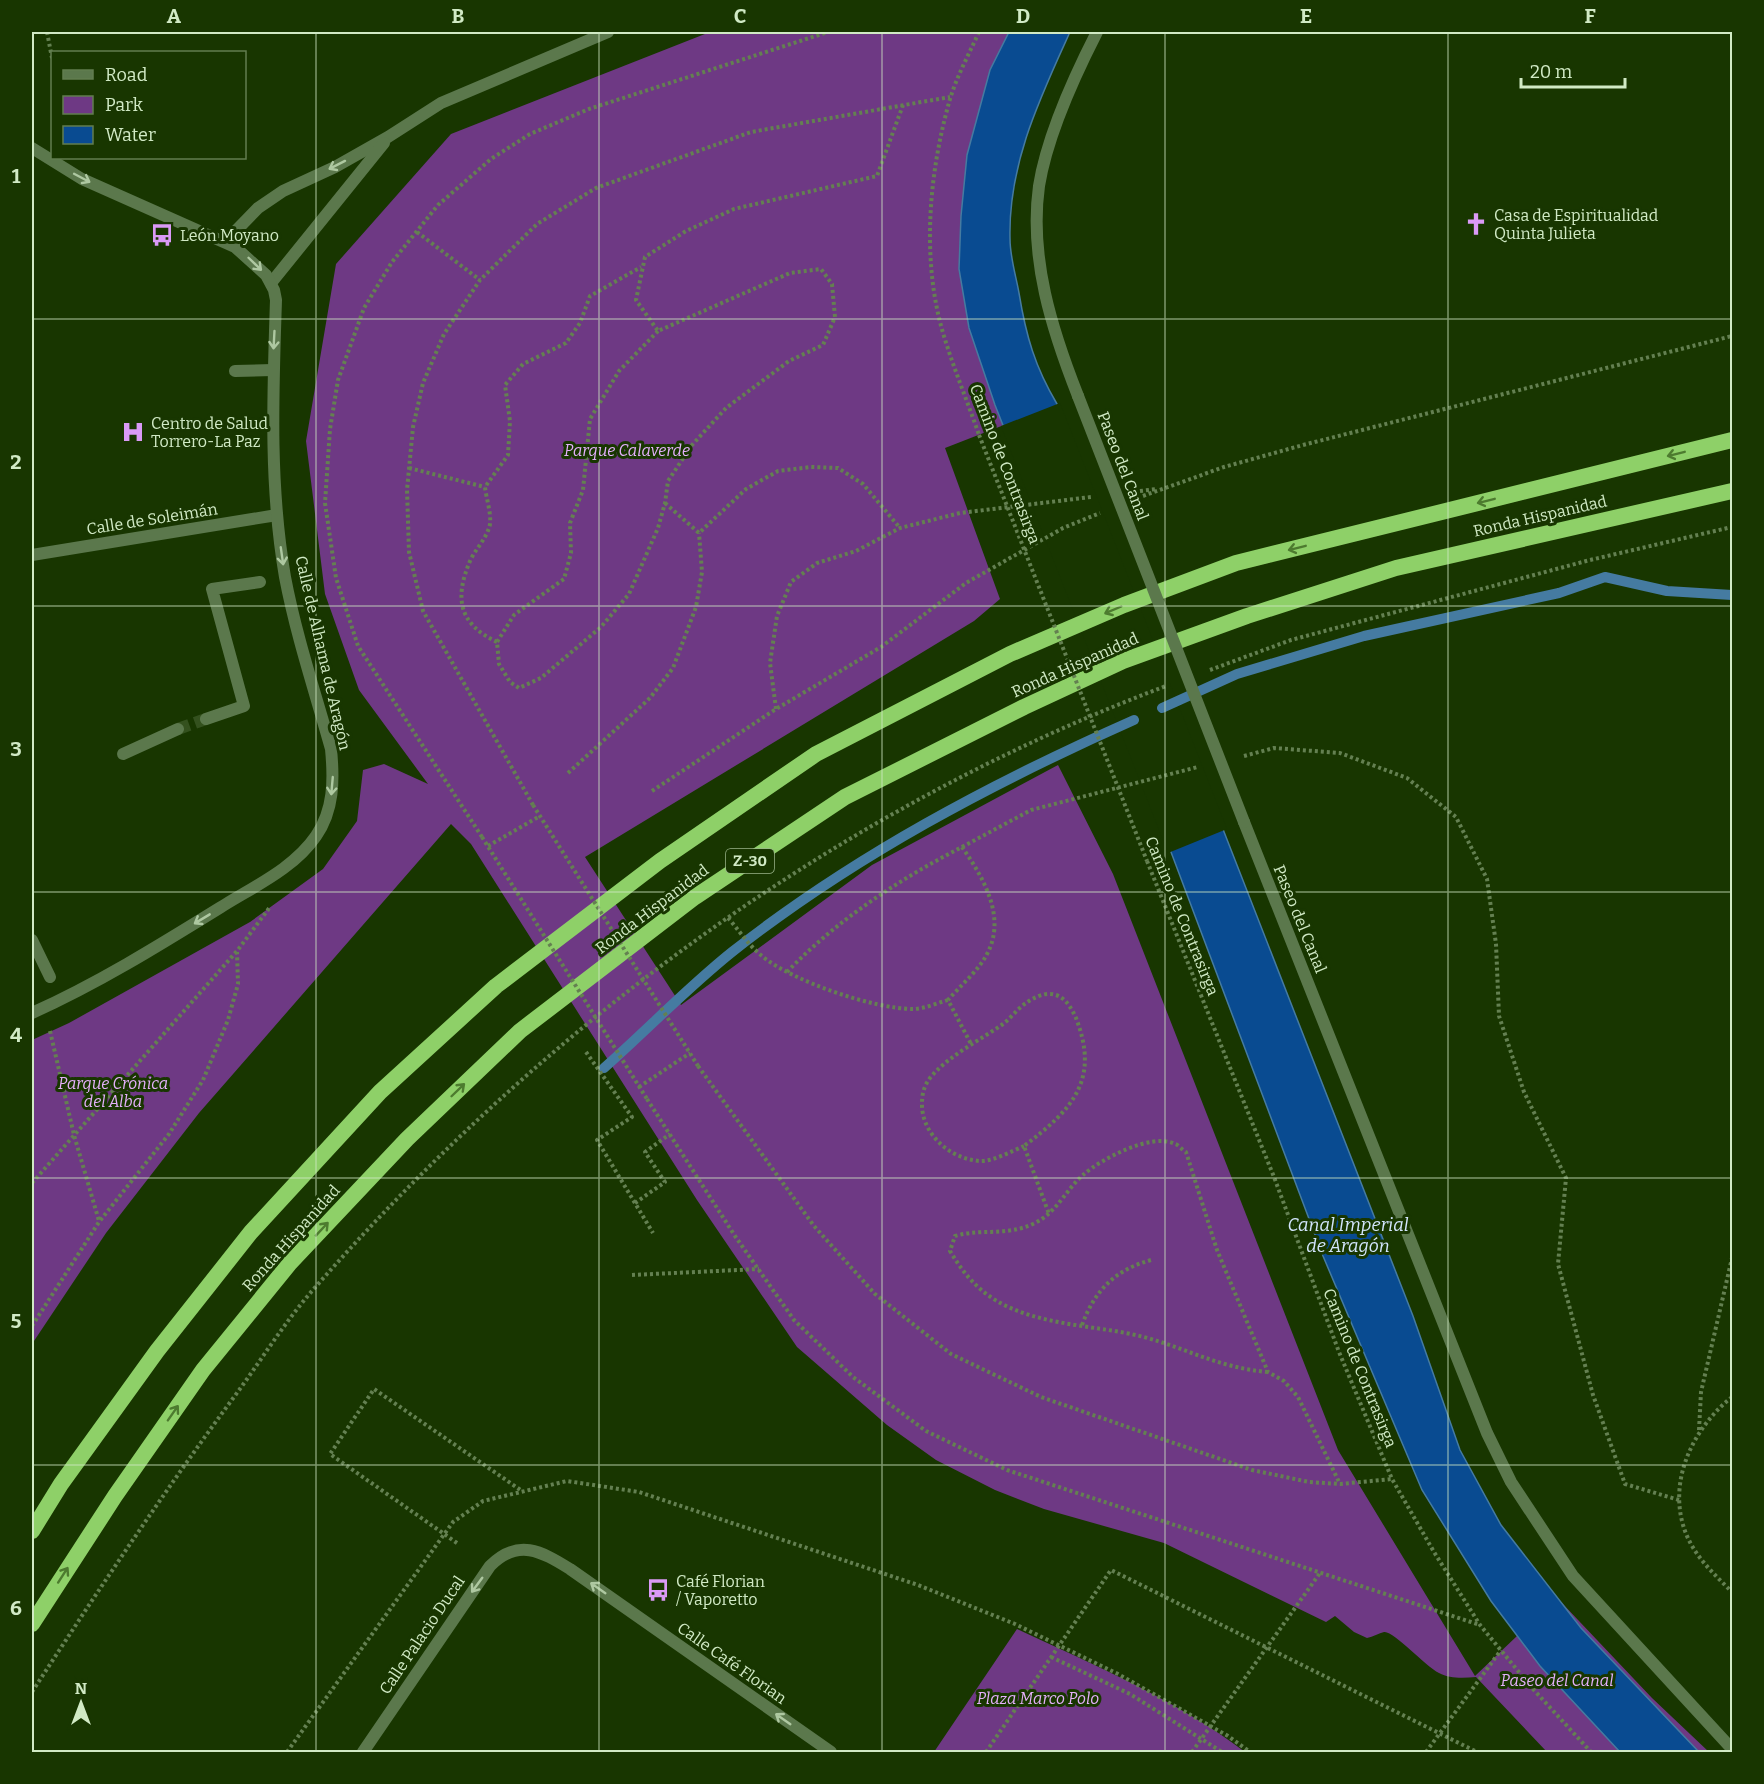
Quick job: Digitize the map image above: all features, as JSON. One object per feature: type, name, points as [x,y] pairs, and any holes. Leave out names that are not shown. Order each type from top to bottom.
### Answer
[{"type":"highway","name":"Ronda Hispanidad","points":[[32,1531],[61,1484],[157,1351],[251,1232],[380,1092],[496,986],[660,861],[816,754],[1010,654],[1124,605],[1236,563],[1732,440]]},
{"type":"highway","name":"Ronda Hispanidad","points":[[32,1624],[115,1496],[203,1370],[290,1263],[407,1139],[520,1031],[695,897],[845,797],[1024,707],[1123,661],[1247,616],[1396,568],[1732,491]]},
{"type":"street","points":[[226,241],[258,208],[283,190],[388,137],[441,103],[608,32]]},
{"type":"street","name":"Paseo del Canal","points":[[1097,32],[1050,144],[1039,188],[1041,280],[1047,307],[1078,396],[1487,1433],[1511,1482],[1573,1576],[1732,1749]]},
{"type":"street","points":[[32,148],[82,178],[226,241],[257,265],[271,283],[388,137]]},
{"type":"street","name":"Calle de Alhama de Aragón","points":[[32,1013],[159,945],[281,870],[315,837],[326,819],[333,776],[331,749],[285,577],[277,515],[271,423],[276,300],[271,283]]},
{"type":"street","points":[[235,370],[273,370]]},
{"type":"street","name":"Calle de Soleimán","points":[[32,555],[277,515]]},
{"type":"street","points":[[206,719],[244,706],[212,589],[260,582]]},
{"type":"street","points":[[123,754],[178,729]]},
{"type":"street","points":[[32,940],[51,977]]},
{"type":"street","name":"Calle Palacio Ducal","points":[[363,1752],[490,1566],[504,1555],[520,1550]]},
{"type":"street","name":"Calle Café Florian","points":[[520,1550],[545,1553],[570,1569],[831,1752]]},
{"type":"path","points":[[47,32],[51,53]]},
{"type":"path","points":[[48,37],[53,32]]},
{"type":"path","points":[[828,32],[589,109],[530,134],[491,159],[438,205],[392,262],[364,308],[338,380],[330,429],[325,503],[336,578],[358,646],[488,846],[639,1087],[759,1269],[794,1320],[854,1377],[926,1431],[1007,1470],[1480,1625]]},
{"type":"path","name":"Camino de Contrasirga","points":[[979,32],[950,97],[937,158],[931,220],[931,270],[940,322],[979,435],[1274,1177],[1339,1352],[1392,1479],[1480,1625],[1591,1752]]},
{"type":"path","points":[[950,97],[751,132],[596,188],[537,224],[480,280],[444,334],[423,382],[413,427],[407,490],[409,552],[423,611],[533,805],[698,1066],[814,1226],[874,1294],[951,1354],[1041,1397],[1252,1470],[1309,1482],[1340,1484],[1392,1479]]},
{"type":"path","points":[[658,331],[636,300],[641,267],[645,257],[686,231],[734,209],[877,176],[903,105]]},
{"type":"path","points":[[417,232],[480,280]]},
{"type":"path","points":[[497,642],[482,634],[462,612],[460,590],[471,561],[490,526],[485,486],[508,454],[510,421],[505,385],[523,364],[566,343],[580,322],[590,296],[641,267]]},
{"type":"path","points":[[821,269],[832,284],[836,317],[823,345],[789,361],[726,408],[692,445],[668,481],[665,503],[644,563],[629,594],[601,627],[541,678],[519,688],[510,682],[499,664],[497,642],[514,615],[564,579],[571,553],[570,523],[583,490],[590,419],[619,370],[658,331],[790,273],[821,269]]},
{"type":"path","points":[[1133,500],[1224,466],[1732,336]]},
{"type":"path","points":[[699,533],[746,489],[778,471],[811,466],[838,468],[863,484],[900,528]]},
{"type":"path","points":[[409,468],[485,486]]},
{"type":"path","points":[[1130,492],[1163,488]]},
{"type":"path","points":[[776,709],[770,663],[777,616],[791,582],[817,562],[856,550],[900,528],[960,513],[1096,496]]},
{"type":"path","points":[[568,773],[650,699],[673,668],[696,606],[702,572],[699,533],[665,503]]},
{"type":"path","points":[[652,791],[776,709],[880,647],[966,583],[1063,528],[1103,512]]},
{"type":"path","points":[[1205,672],[1291,640],[1590,560],[1732,527]]},
{"type":"path","points":[[32,1692],[148,1514],[310,1293],[466,1129],[581,1026],[728,918],[821,855],[946,783],[1087,716],[1173,684]]},
{"type":"path","points":[[1241,756],[1274,748],[1340,753],[1407,778],[1456,817],[1487,879],[1496,944],[1499,1016],[1524,1092],[1566,1178],[1558,1264],[1593,1395],[1625,1484],[1679,1500]]},
{"type":"path","points":[[788,972],[807,952],[876,897],[921,868],[1030,810],[1208,765]]},
{"type":"path","points":[[488,846],[540,816]]},
{"type":"path","points":[[728,918],[761,956],[788,972],[821,986],[878,1005],[914,1009],[948,1000],[987,954],[995,929],[992,905],[980,872],[962,847]]},
{"type":"path","points":[[32,1183],[34,1178],[75,1135],[258,927],[277,897]]},
{"type":"path","points":[[32,1326],[99,1222],[169,1134],[203,1080],[228,1020],[238,984],[237,951]]},
{"type":"path","points":[[1051,993],[1063,997],[1073,1012],[1082,1035],[1087,1060],[1084,1079],[1053,1124],[1024,1146],[982,1161],[955,1154],[938,1142],[927,1126],[922,1108],[922,1093],[931,1077],[971,1044],[1004,1024],[1024,1004],[1038,996],[1051,993]]},
{"type":"path","points":[[948,1000],[971,1044]]},
{"type":"path","points":[[45,1007],[75,1135],[99,1222]]},
{"type":"path","points":[[586,1052],[632,1117],[597,1140],[653,1233]]},
{"type":"path","points":[[639,1087],[690,1053]]},
{"type":"path","points":[[635,1203],[665,1182],[645,1152],[670,1134]]},
{"type":"path","points":[[1268,1372],[1218,1250],[1186,1152],[1174,1143],[1154,1141],[1125,1150],[1100,1162],[1082,1176],[1049,1214],[1034,1224],[994,1234],[972,1231],[955,1236],[950,1251],[964,1274],[997,1301],[1050,1321],[1148,1338],[1237,1369],[1268,1372],[1284,1381],[1298,1397],[1340,1484]]},
{"type":"path","points":[[1024,1146],[1049,1214]]},
{"type":"path","points":[[1699,1430],[1701,1392],[1732,1258]]},
{"type":"path","points":[[1082,1325],[1089,1305],[1099,1289],[1131,1266],[1151,1260]]},
{"type":"path","points":[[632,1275],[759,1269]]},
{"type":"path","points":[[457,1543],[330,1454],[374,1389],[522,1491]]},
{"type":"path","points":[[1732,1397],[1699,1430],[1683,1463],[1679,1500],[1685,1530],[1701,1561],[1732,1592]]},
{"type":"path","points":[[287,1752],[453,1522],[483,1501],[567,1481],[639,1492],[918,1585],[1059,1645],[1211,1726],[1250,1752]]},
{"type":"path","points":[[986,1752],[1111,1570],[1477,1752]]},
{"type":"path","points":[[1192,1752],[1320,1573]]},
{"type":"path","points":[[1426,1752],[1501,1650]]},
{"type":"path","points":[[1051,1657],[1130,1694],[1222,1752]]},
{"type":"green space","name":"Parque Calaverde","points":[[710,32],[1009,32],[990,70],[995,405],[1004,425],[945,448],[1000,599],[974,621],[585,857],[681,1005],[872,865],[1058,765],[1113,874],[1338,1450],[1475,1676],[1517,1636],[1561,1602],[1652,1698],[1709,1752],[1547,1752],[1476,1677],[1452,1677],[1439,1673],[1388,1633],[1384,1632],[1367,1638],[1354,1632],[1335,1616],[1326,1622],[1164,1543],[1044,1509],[995,1490],[936,1460],[887,1425],[797,1347],[697,1200],[471,844],[451,824],[199,1113],[106,1233],[32,1344],[32,1040],[69,1023],[250,922],[323,869],[357,821],[363,770],[384,764],[428,784],[359,690],[325,594],[306,441],[336,264],[451,134]]},
{"type":"green space","name":"Plaza Marco Polo","points":[[1017,1629],[1163,1700],[1219,1733],[1245,1752],[934,1752]]},
{"type":"water","name":"Canal Imperial de Aragón","points":[[1009,32],[1070,32],[1037,107],[1014,184],[1011,211],[1011,253],[1032,351],[1057,404],[1413,1316],[1460,1450],[1501,1525],[1581,1628],[1699,1752],[1620,1752],[1540,1666],[1491,1601],[1422,1490],[1323,1256],[1171,852],[995,405],[969,328],[959,269],[967,155],[990,70]]},
{"type":"pier","points":[[1060,403],[1227,829],[1168,853],[1001,426]]},
{"type":"waterway","points":[[1162,708],[1237,674],[1364,636],[1559,593],[1605,577],[1667,591],[1732,595]]},
{"type":"waterway","points":[[604,1068],[715,966],[778,917],[826,884],[875,853],[977,796],[1028,769],[1134,720]]},
{"type":"tunnel","points":[[178,729],[206,719]]},
{"type":"place","name":"Casa de Espiritualidad Quinta Julieta","points":[[1476,224]]},
{"type":"place","name":"León Moyano","points":[[162,235]]},
{"type":"place","name":"Centro de Salud Torrero-La Paz","points":[[133,432]]},
{"type":"place","name":"Café Florian / Vaporetto","points":[[658,1590]]},
{"type":"park label","name":"Parque Crónica del Alba","points":[[113,1092]]}]
